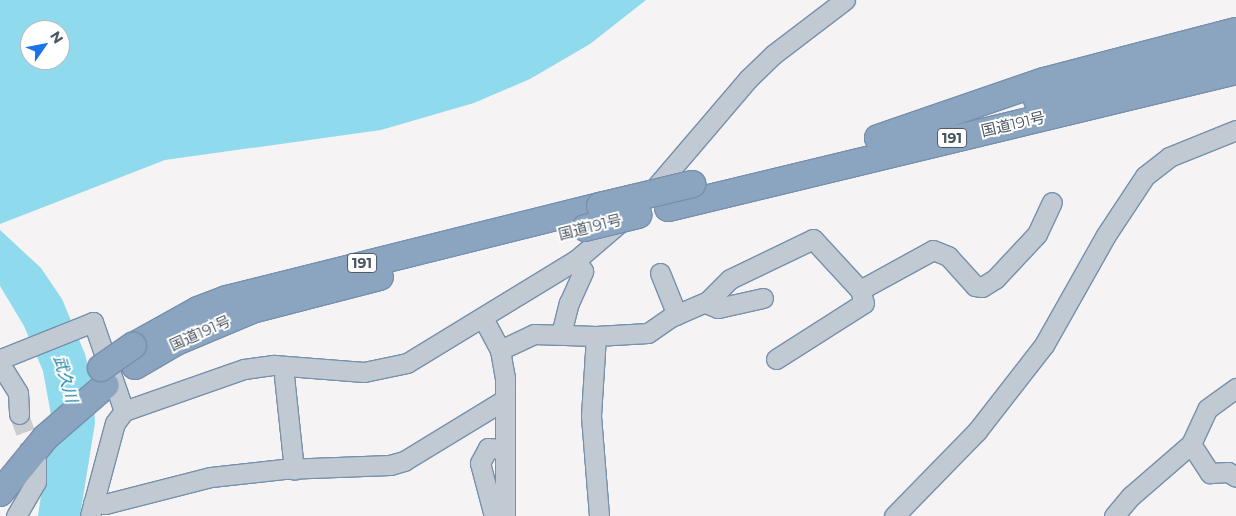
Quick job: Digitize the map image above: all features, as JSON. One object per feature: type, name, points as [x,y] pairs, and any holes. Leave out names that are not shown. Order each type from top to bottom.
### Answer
[{"type":"highway","points":[[878,138],[1044,81],[1236,32]]},
{"type":"highway","name":"国道191号","points":[[0,462],[31,437],[89,398],[134,356],[198,310],[236,296],[1236,51]]},
{"type":"highway","name":"国道191号","points":[[134,356],[176,342],[252,310],[1236,71]]},
{"type":"highway","points":[[1122,98],[1150,102],[1236,85]]},
{"type":"highway","name":"国道191号","points":[[0,492],[31,437]]},
{"type":"street","points":[[92,510],[116,423],[124,410],[231,372],[258,366],[292,366],[346,372],[392,368],[428,354],[576,260],[605,238],[658,186],[718,113],[768,61],[845,0]]},
{"type":"street","points":[[894,516],[977,430],[1044,345],[1106,235],[1145,176],[1169,157],[1236,130]]},
{"type":"street","points":[[860,290],[934,250],[948,256],[975,286],[982,287],[995,279],[1037,234],[1052,202]]},
{"type":"street","points":[[500,350],[534,334],[642,335],[677,315],[705,303],[730,279],[813,239],[860,290],[864,303],[776,359]]},
{"type":"street","points":[[561,334],[569,303],[583,271],[576,260]]},
{"type":"street","points":[[660,273],[677,315]]},
{"type":"street","points":[[705,303],[718,308],[763,298]]},
{"type":"street","points":[[484,318],[500,350],[505,377],[504,449],[500,514]]},
{"type":"street","points":[[16,516],[36,482],[31,437],[18,393],[1,360],[93,322],[124,410]]},
{"type":"street","points":[[596,336],[591,416],[599,516]]},
{"type":"street","points":[[284,376],[294,469]]},
{"type":"street","points":[[1114,516],[1131,496],[1191,444],[1207,410],[1236,388]]},
{"type":"street","points":[[92,510],[105,504],[202,478],[294,469],[390,465],[404,461],[504,400]]},
{"type":"street","points":[[1191,444],[1210,473],[1228,472],[1236,476]]},
{"type":"water","points":[[0,0],[646,0],[590,44],[530,79],[474,103],[381,130],[165,160],[0,224]]},
{"type":"water","name":"武久川","points":[[0,230],[41,268],[62,299],[85,354],[93,386],[95,423],[80,516],[38,516],[52,420],[43,371],[24,326],[0,286]]},
{"type":"tunnel","points":[[19,414],[36,461]]}]
